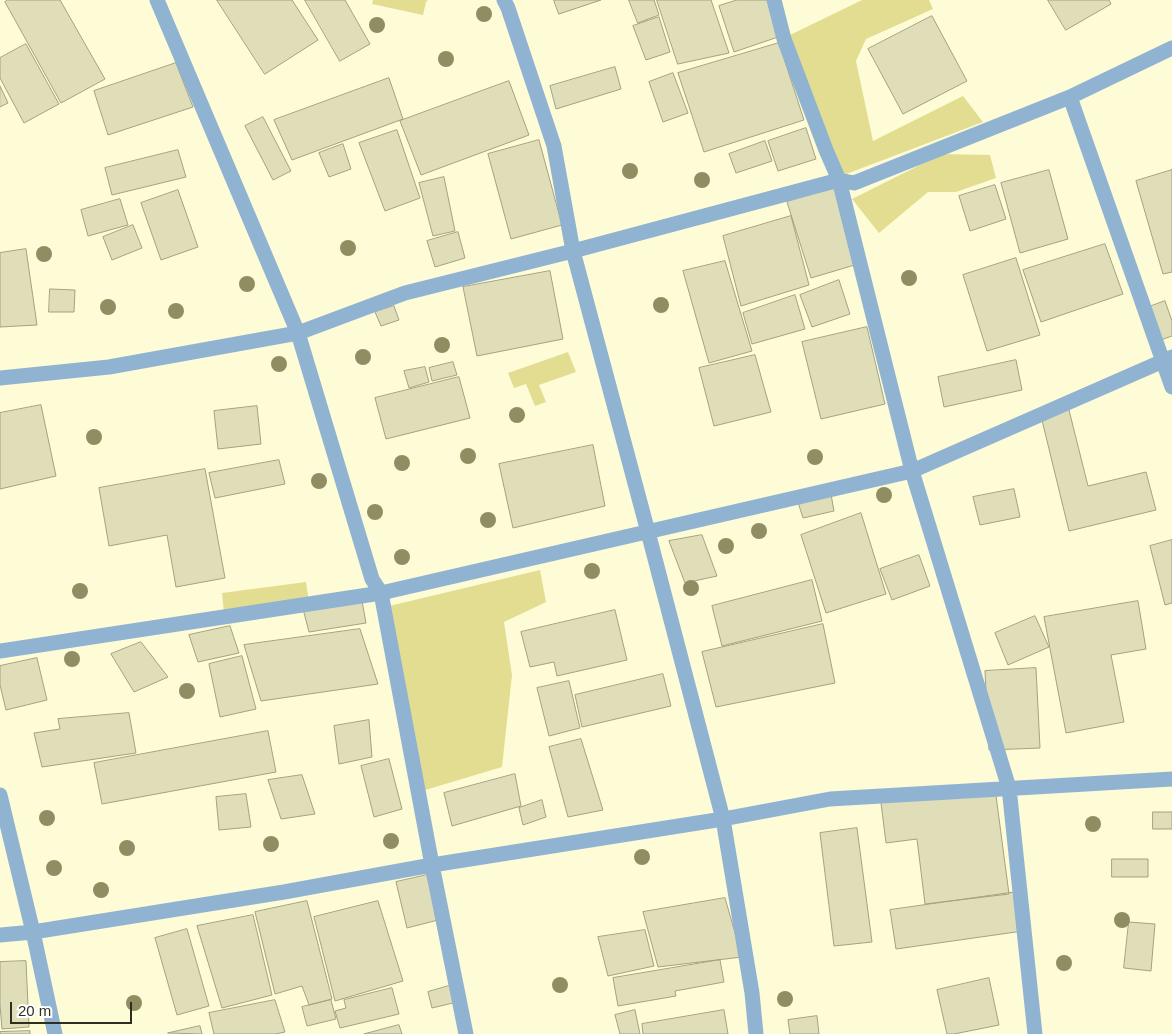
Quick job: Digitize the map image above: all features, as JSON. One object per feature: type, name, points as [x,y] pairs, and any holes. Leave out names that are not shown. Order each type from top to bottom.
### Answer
[{"type":"street","points":[[157,0],[298,333],[372,579],[381,593],[466,1034]]},
{"type":"street","points":[[504,0],[554,146],[573,251],[723,819],[752,993],[756,1034]]},
{"type":"street","points":[[774,0],[784,39],[839,180],[912,471],[1009,788],[1035,1034]]},
{"type":"street","points":[[0,378],[109,367],[298,333],[405,293],[573,251],[839,180],[854,183],[1070,97],[1172,48]]},
{"type":"street","points":[[1070,97],[1167,359],[1172,387]]},
{"type":"street","points":[[0,651],[381,593],[912,471],[1167,359]]},
{"type":"street","points":[[0,935],[33,932],[284,892],[432,865],[723,819],[830,799],[1172,779]]},
{"type":"street","points":[[0,795],[56,1034]]},
{"type":"shaded area","points":[[373,0],[428,0],[423,15],[372,4]]},
{"type":"shaded area","points":[[862,0],[929,0],[933,9],[866,39],[856,61],[873,141],[963,96],[983,122],[841,176],[790,35]]},
{"type":"shaded area","points":[[942,154],[990,155],[996,178],[956,192],[928,192],[879,233],[852,199]]},
{"type":"shaded area","points":[[568,352],[576,372],[539,385],[546,402],[535,406],[526,384],[514,388],[508,373]]},
{"type":"shaded area","points":[[540,570],[546,602],[504,622],[512,675],[502,767],[422,791],[385,607]]},
{"type":"shaded area","points":[[306,582],[309,602],[224,613],[222,593]]},
{"type":"building","points":[[8,0],[60,0],[105,79],[61,103],[5,2]]},
{"type":"building","points":[[217,0],[292,0],[318,40],[265,74]]},
{"type":"building","points":[[305,0],[345,0],[370,44],[340,61]]},
{"type":"building","points":[[554,0],[601,0],[559,14]]},
{"type":"building","points":[[629,0],[654,0],[659,15],[638,23]]},
{"type":"building","points":[[657,0],[711,0],[729,53],[678,64]]},
{"type":"building","points":[[737,0],[769,0],[781,36],[734,52],[719,6]]},
{"type":"building","points":[[1048,0],[1109,0],[1111,4],[1066,30]]},
{"type":"building","points":[[932,16],[967,81],[903,114],[868,49]]},
{"type":"building","points":[[659,17],[670,52],[646,60],[633,26]]},
{"type":"building","points":[[779,43],[804,120],[704,152],[678,73]]},
{"type":"building","points":[[26,44],[59,104],[24,123],[0,78],[0,58]]},
{"type":"building","points":[[176,63],[193,107],[108,135],[94,91]]},
{"type":"building","points":[[615,67],[621,89],[556,109],[550,86]]},
{"type":"building","points":[[673,73],[688,113],[663,122],[649,82]]},
{"type":"building","points":[[389,78],[403,119],[292,160],[274,120]]},
{"type":"building","points":[[509,81],[529,135],[421,175],[400,121]]},
{"type":"building","points":[[0,86],[8,103],[0,107]]},
{"type":"building","points":[[263,117],[291,171],[273,180],[245,126]]},
{"type":"building","points":[[806,128],[816,159],[778,171],[768,141]]},
{"type":"building","points":[[397,130],[420,198],[385,211],[359,143]]},
{"type":"building","points":[[539,140],[562,225],[511,239],[488,154]]},
{"type":"building","points":[[765,141],[772,161],[736,173],[729,154]]},
{"type":"building","points":[[343,144],[351,169],[329,177],[319,153]]},
{"type":"building","points":[[178,150],[186,177],[112,195],[105,168]]},
{"type":"building","points":[[1049,170],[1068,239],[1020,253],[1001,183]]},
{"type":"building","points":[[1172,170],[1172,272],[1163,274],[1136,181]]},
{"type":"building","points":[[444,177],[455,231],[433,236],[419,183]]},
{"type":"building","points":[[995,185],[1006,219],[970,231],[959,196]]},
{"type":"building","points":[[835,187],[858,264],[811,278],[787,202]]},
{"type":"building","points":[[178,190],[198,247],[161,260],[141,203]]},
{"type":"building","points":[[120,199],[128,225],[88,236],[81,210]]},
{"type":"building","points":[[791,216],[809,285],[741,306],[723,236]]},
{"type":"building","points":[[133,225],[142,248],[112,260],[103,237]]},
{"type":"building","points":[[458,232],[465,258],[435,267],[427,241]]},
{"type":"building","points":[[1105,244],[1123,294],[1041,322],[1023,270]]},
{"type":"building","points":[[26,249],[37,325],[0,327],[0,253]]},
{"type":"building","points":[[1016,258],[1040,335],[987,351],[963,275]]},
{"type":"building","points":[[725,261],[752,351],[709,363],[683,271]]},
{"type":"building","points":[[550,271],[563,339],[477,356],[463,287]]},
{"type":"building","points":[[839,280],[850,314],[812,327],[800,295]]},
{"type":"building","points":[[50,289],[75,290],[74,312],[49,312]]},
{"type":"building","points":[[795,295],[805,329],[752,344],[743,313]]},
{"type":"building","points":[[1165,301],[1172,321],[1172,336],[1152,343],[1141,310]]},
{"type":"building","points":[[394,306],[399,320],[381,326],[375,312]]},
{"type":"building","points":[[867,327],[885,404],[821,419],[802,342]]},
{"type":"building","points":[[755,355],[771,412],[714,426],[699,368]]},
{"type":"building","points":[[1016,360],[1022,390],[944,407],[938,377]]},
{"type":"building","points":[[453,362],[457,375],[432,381],[429,368]]},
{"type":"building","points":[[425,367],[429,382],[409,388],[404,371]]},
{"type":"building","points":[[459,377],[470,418],[386,439],[375,398]]},
{"type":"building","points":[[41,405],[56,476],[0,489],[0,413]]},
{"type":"building","points":[[257,406],[261,444],[218,449],[214,411]]},
{"type":"building","points":[[1068,406],[1088,486],[1146,472],[1156,510],[1069,531],[1040,412]]},
{"type":"building","points":[[593,445],[605,506],[513,528],[499,464]]},
{"type":"building","points":[[279,460],[285,484],[215,498],[209,473]]},
{"type":"building","points":[[205,469],[225,578],[176,587],[167,535],[109,546],[99,488]]},
{"type":"building","points":[[830,489],[834,511],[803,518],[797,499]]},
{"type":"building","points":[[1014,489],[1020,517],[980,525],[973,497]]},
{"type":"building","points":[[861,513],[886,594],[826,613],[801,535]]},
{"type":"building","points":[[702,535],[717,576],[685,583],[669,541]]},
{"type":"building","points":[[1172,540],[1172,603],[1165,605],[1150,546]]},
{"type":"building","points":[[919,555],[930,586],[892,600],[880,569]]},
{"type":"building","points":[[812,580],[822,621],[722,646],[712,606]]},
{"type":"building","points":[[362,601],[366,623],[309,632],[303,609]]},
{"type":"building","points":[[1138,601],[1146,649],[1111,655],[1124,722],[1066,733],[1044,617]]},
{"type":"building","points":[[615,610],[627,660],[557,676],[554,662],[530,667],[521,632]]},
{"type":"building","points":[[1035,616],[1049,647],[1008,665],[995,633]]},
{"type":"building","points":[[823,624],[835,683],[716,707],[702,652]]},
{"type":"building","points":[[230,626],[239,653],[198,662],[189,635]]},
{"type":"building","points":[[360,629],[378,684],[261,701],[244,645]]},
{"type":"building","points":[[141,642],[168,677],[134,692],[111,654]]},
{"type":"building","points":[[242,656],[256,709],[220,717],[209,664]]},
{"type":"building","points":[[37,658],[47,700],[6,710],[0,685],[0,666]]},
{"type":"building","points":[[1036,668],[1040,748],[989,750],[985,671]]},
{"type":"building","points":[[663,674],[671,706],[582,727],[575,695]]},
{"type":"building","points":[[569,681],[580,728],[549,736],[537,688]]},
{"type":"building","points":[[129,713],[136,753],[42,767],[34,733],[60,729],[58,719]]},
{"type":"building","points":[[369,720],[372,757],[339,764],[334,726]]},
{"type":"building","points":[[268,731],[276,772],[102,804],[94,763]]},
{"type":"building","points":[[581,739],[603,810],[568,817],[549,747]]},
{"type":"building","points":[[389,759],[402,809],[374,817],[361,766]]},
{"type":"building","points":[[515,774],[521,806],[452,826],[444,793]]},
{"type":"building","points":[[302,775],[315,814],[281,819],[268,780]]},
{"type":"building","points":[[995,788],[1009,894],[925,904],[917,839],[886,843],[881,803]]},
{"type":"building","points":[[246,794],[251,827],[219,830],[216,797]]},
{"type":"building","points":[[542,800],[546,817],[523,825],[519,808]]},
{"type":"building","points":[[1153,812],[1172,812],[1172,829],[1153,829]]},
{"type":"building","points":[[857,828],[872,942],[834,946],[820,833]]},
{"type":"building","points":[[1112,859],[1148,859],[1148,877],[1112,877]]},
{"type":"building","points":[[427,875],[438,920],[407,928],[396,882]]},
{"type":"building","points":[[1017,892],[1023,931],[896,949],[890,910]]},
{"type":"building","points":[[725,898],[742,957],[658,967],[643,912]]},
{"type":"building","points":[[307,901],[332,999],[309,1005],[302,986],[275,994],[255,912]]},
{"type":"building","points":[[378,901],[403,981],[335,1001],[314,917]]},
{"type":"building","points":[[253,915],[272,995],[222,1008],[197,926]]},
{"type":"building","points":[[1129,922],[1155,924],[1151,971],[1124,968]]},
{"type":"building","points":[[187,929],[209,1006],[177,1015],[155,938]]},
{"type":"building","points":[[645,930],[654,966],[608,976],[598,937]]},
{"type":"building","points":[[720,960],[724,982],[675,991],[676,996],[618,1006],[613,978]]},
{"type":"building","points":[[26,961],[29,1027],[2,1029],[0,962]]},
{"type":"building","points":[[989,978],[999,1025],[947,1034],[937,990]]},
{"type":"building","points":[[452,985],[457,1002],[432,1008],[428,992]]},
{"type":"building","points":[[392,988],[399,1014],[340,1028],[335,1011],[346,1008],[344,1000]]},
{"type":"building","points":[[275,1000],[285,1032],[275,1034],[214,1034],[209,1013]]},
{"type":"building","points":[[331,1000],[336,1019],[307,1026],[302,1007]]},
{"type":"building","points":[[635,1010],[640,1034],[620,1034],[615,1015]]},
{"type":"building","points":[[724,1010],[728,1034],[643,1034],[642,1024]]},
{"type":"building","points":[[817,1016],[819,1034],[790,1034],[788,1020]]},
{"type":"building","points":[[399,1025],[402,1034],[364,1034]]},
{"type":"building","points":[[200,1026],[202,1034],[168,1033]]},
{"type":"building","points":[[30,1031],[30,1034],[0,1034],[0,1032]]}]
